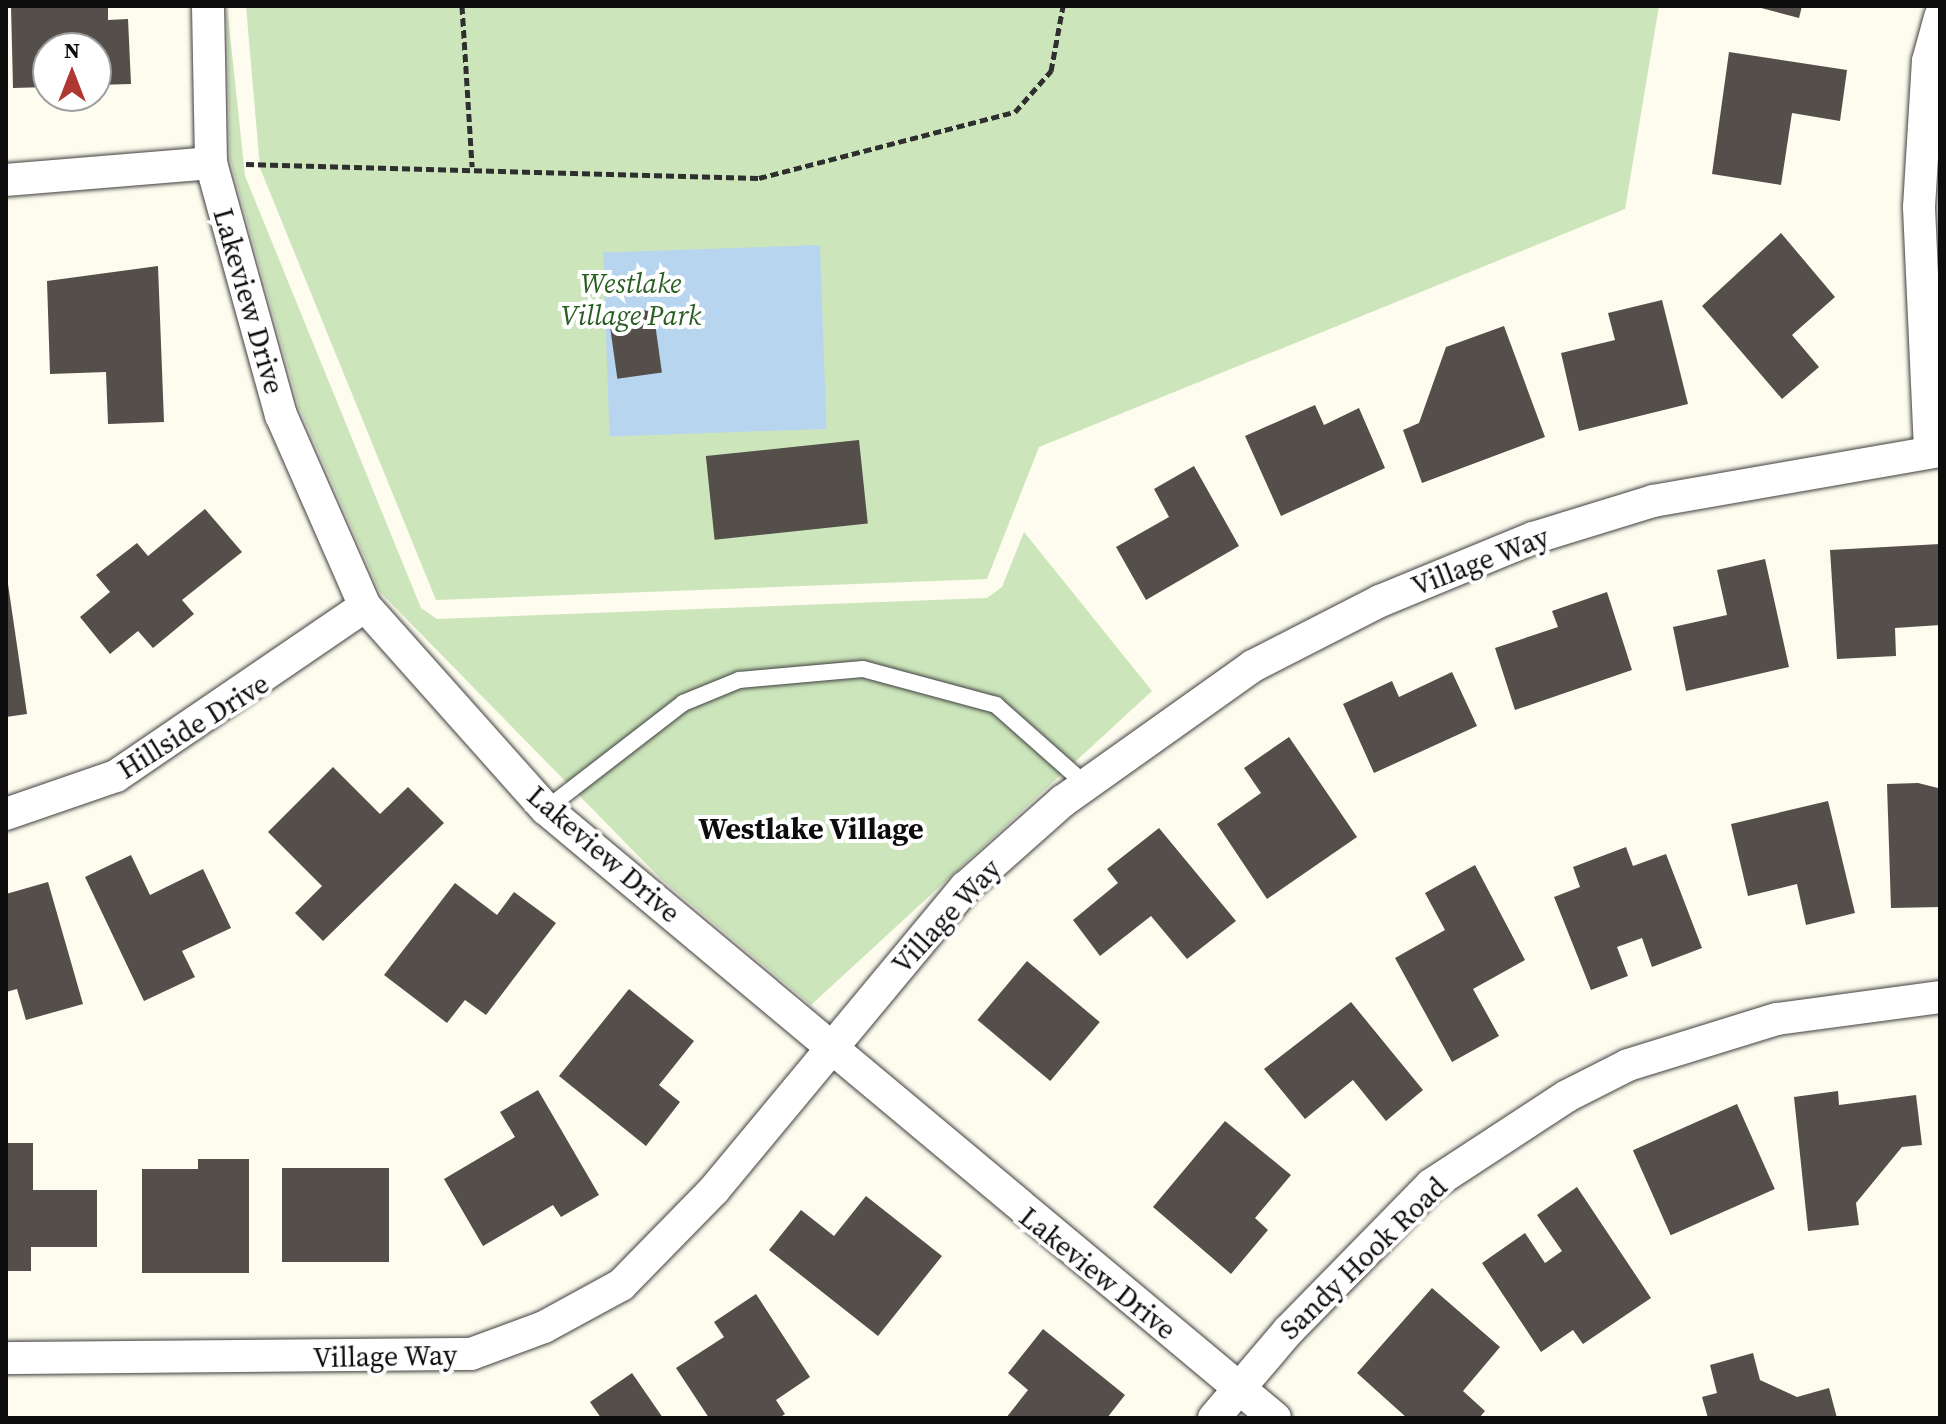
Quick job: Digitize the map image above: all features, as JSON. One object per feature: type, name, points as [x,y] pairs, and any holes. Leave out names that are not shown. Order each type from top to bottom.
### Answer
[{"type":"street","name":"Lakeview Drive","points":[[208,6],[211,163],[281,415],[365,606],[546,809],[1275,1418]]},
{"type":"street","points":[[1935,450],[1919,207],[1928,61],[1940,17]]},
{"type":"street","points":[[6,180],[211,163]]},
{"type":"street","name":"Village Way","points":[[6,1358],[471,1354],[544,1327],[621,1285],[714,1190],[828,1047],[966,887],[1085,784],[1253,666],[1380,601],[1533,538],[1653,501],[1935,450]]},
{"type":"street","name":"Hillside Drive","points":[[6,814],[116,776],[365,606]]},
{"type":"street","name":"Sandy Hook Road","points":[[1214,1418],[1238,1387],[1431,1185],[1567,1096],[1628,1065],[1777,1019],[1940,997]]},
{"type":"lane","points":[[546,809],[683,703],[739,680],[863,669],[996,705],[1085,784]]},
{"type":"path","points":[[462,6],[472,167]]},
{"type":"path","points":[[211,163],[472,167],[759,178],[1015,112],[1051,71],[1063,6]]},
{"type":"green space","points":[[227,6],[245,176],[421,608],[437,619],[987,598],[1002,587],[1024,532],[1152,691],[811,1005],[660,878],[380,592],[299,407],[230,159]]},
{"type":"green space","name":"Westlake Village Park","points":[[246,6],[1659,6],[1625,209],[1039,447],[987,579],[436,600],[260,168]]},
{"type":"water","points":[[820,245],[826,429],[610,436],[603,253]]},
{"type":"building","points":[[11,6],[108,6],[108,20],[128,19],[131,84],[112,85],[112,32],[32,32],[32,87],[13,88]]},
{"type":"building","points":[[1754,6],[1802,6],[1799,18]]},
{"type":"building","points":[[1729,52],[1847,70],[1840,121],[1792,113],[1781,185],[1712,174]]},
{"type":"building","points":[[1781,233],[1835,297],[1792,335],[1819,367],[1782,399],[1702,306]]},
{"type":"building","points":[[158,266],[164,422],[108,424],[106,372],[50,374],[47,281]]},
{"type":"building","points":[[1662,300],[1688,404],[1579,431],[1561,353],[1615,340],[1608,313]]},
{"type":"building","points":[[653,309],[662,372],[617,379],[608,315]]},
{"type":"building","points":[[1504,326],[1545,437],[1422,483],[1403,430],[1419,423],[1446,347]]},
{"type":"building","points":[[1315,405],[1324,425],[1359,408],[1385,468],[1281,516],[1245,436]]},
{"type":"building","points":[[859,440],[868,524],[715,540],[706,456]]},
{"type":"building","points":[[1194,466],[1239,546],[1146,600],[1116,547],[1169,517],[1154,489]]},
{"type":"building","points":[[205,509],[242,552],[182,600],[194,614],[153,648],[138,631],[110,654],[80,617],[110,592],[96,575],[137,543],[148,556]]},
{"type":"building","points":[[1940,544],[1940,625],[1895,628],[1896,656],[1837,659],[1830,550]]},
{"type":"building","points":[[1765,559],[1789,667],[1686,691],[1673,627],[1727,615],[1717,570]]},
{"type":"building","points":[[6,585],[27,714],[6,717]]},
{"type":"building","points":[[1607,592],[1632,670],[1515,710],[1495,648],[1558,627],[1552,611]]},
{"type":"building","points":[[1452,672],[1477,726],[1374,773],[1343,704],[1392,681],[1399,697]]},
{"type":"building","points":[[1289,737],[1357,837],[1267,899],[1217,824],[1261,793],[1244,768]]},
{"type":"building","points":[[333,767],[380,814],[408,787],[444,823],[323,941],[295,913],[322,886],[268,832]]},
{"type":"building","points":[[1918,783],[1938,788],[1940,907],[1891,908],[1887,784]]},
{"type":"building","points":[[1828,801],[1855,913],[1806,925],[1797,884],[1748,896],[1731,824]]},
{"type":"building","points":[[1159,828],[1236,921],[1187,959],[1151,916],[1100,956],[1073,920],[1118,883],[1107,869]]},
{"type":"building","points":[[1626,847],[1633,866],[1666,854],[1702,948],[1652,967],[1642,938],[1617,947],[1628,976],[1591,990],[1554,897],[1580,887],[1573,867]]},
{"type":"building","points":[[131,855],[150,895],[203,869],[231,928],[182,951],[195,977],[144,1001],[85,877]]},
{"type":"building","points":[[1475,865],[1525,960],[1473,989],[1499,1036],[1452,1062],[1395,958],[1445,930],[1425,893]]},
{"type":"building","points":[[48,882],[83,1004],[26,1020],[17,989],[6,992],[6,894]]},
{"type":"building","points":[[455,883],[497,915],[514,892],[556,923],[486,1015],[465,1000],[447,1023],[384,975]]},
{"type":"building","points":[[1027,961],[1100,1022],[1050,1081],[978,1020]]},
{"type":"building","points":[[629,989],[694,1041],[659,1085],[680,1102],[646,1146],[559,1076]]},
{"type":"building","points":[[1351,1002],[1423,1090],[1386,1121],[1353,1080],[1305,1119],[1264,1069]]},
{"type":"building","points":[[538,1090],[599,1195],[561,1217],[553,1205],[483,1246],[444,1179],[515,1137],[500,1112]]},
{"type":"building","points":[[1838,1091],[1839,1105],[1916,1095],[1922,1145],[1902,1147],[1856,1203],[1859,1225],[1808,1231],[1794,1097]]},
{"type":"building","points":[[1737,1104],[1775,1189],[1671,1235],[1633,1150]]},
{"type":"building","points":[[1225,1121],[1291,1175],[1255,1218],[1268,1230],[1231,1274],[1153,1207]]},
{"type":"building","points":[[6,1143],[33,1143],[33,1190],[97,1190],[97,1247],[31,1247],[31,1271],[6,1271]]},
{"type":"building","points":[[198,1159],[249,1159],[249,1273],[142,1273],[142,1169],[198,1169]]},
{"type":"building","points":[[282,1168],[389,1168],[389,1262],[282,1262]]},
{"type":"building","points":[[1577,1187],[1651,1298],[1583,1344],[1573,1330],[1541,1352],[1482,1263],[1525,1233],[1545,1263],[1562,1251],[1537,1215]]},
{"type":"building","points":[[866,1196],[942,1256],[878,1336],[769,1250],[801,1210],[834,1236]]},
{"type":"building","points":[[1432,1288],[1500,1347],[1463,1391],[1485,1411],[1479,1418],[1407,1418],[1357,1373]]},
{"type":"building","points":[[756,1294],[810,1377],[776,1400],[785,1414],[779,1418],[709,1418],[676,1368],[724,1337],[714,1322]]},
{"type":"building","points":[[1043,1329],[1125,1395],[1107,1418],[1006,1418],[1028,1390],[1008,1373]]},
{"type":"building","points":[[1753,1353],[1760,1380],[1797,1397],[1829,1388],[1837,1418],[1708,1418],[1702,1397],[1717,1393],[1710,1365]]},
{"type":"building","points":[[632,1373],[663,1418],[601,1418],[590,1402]]},
{"type":"district","name":"Westlake Village","points":[[811,829]]}]
